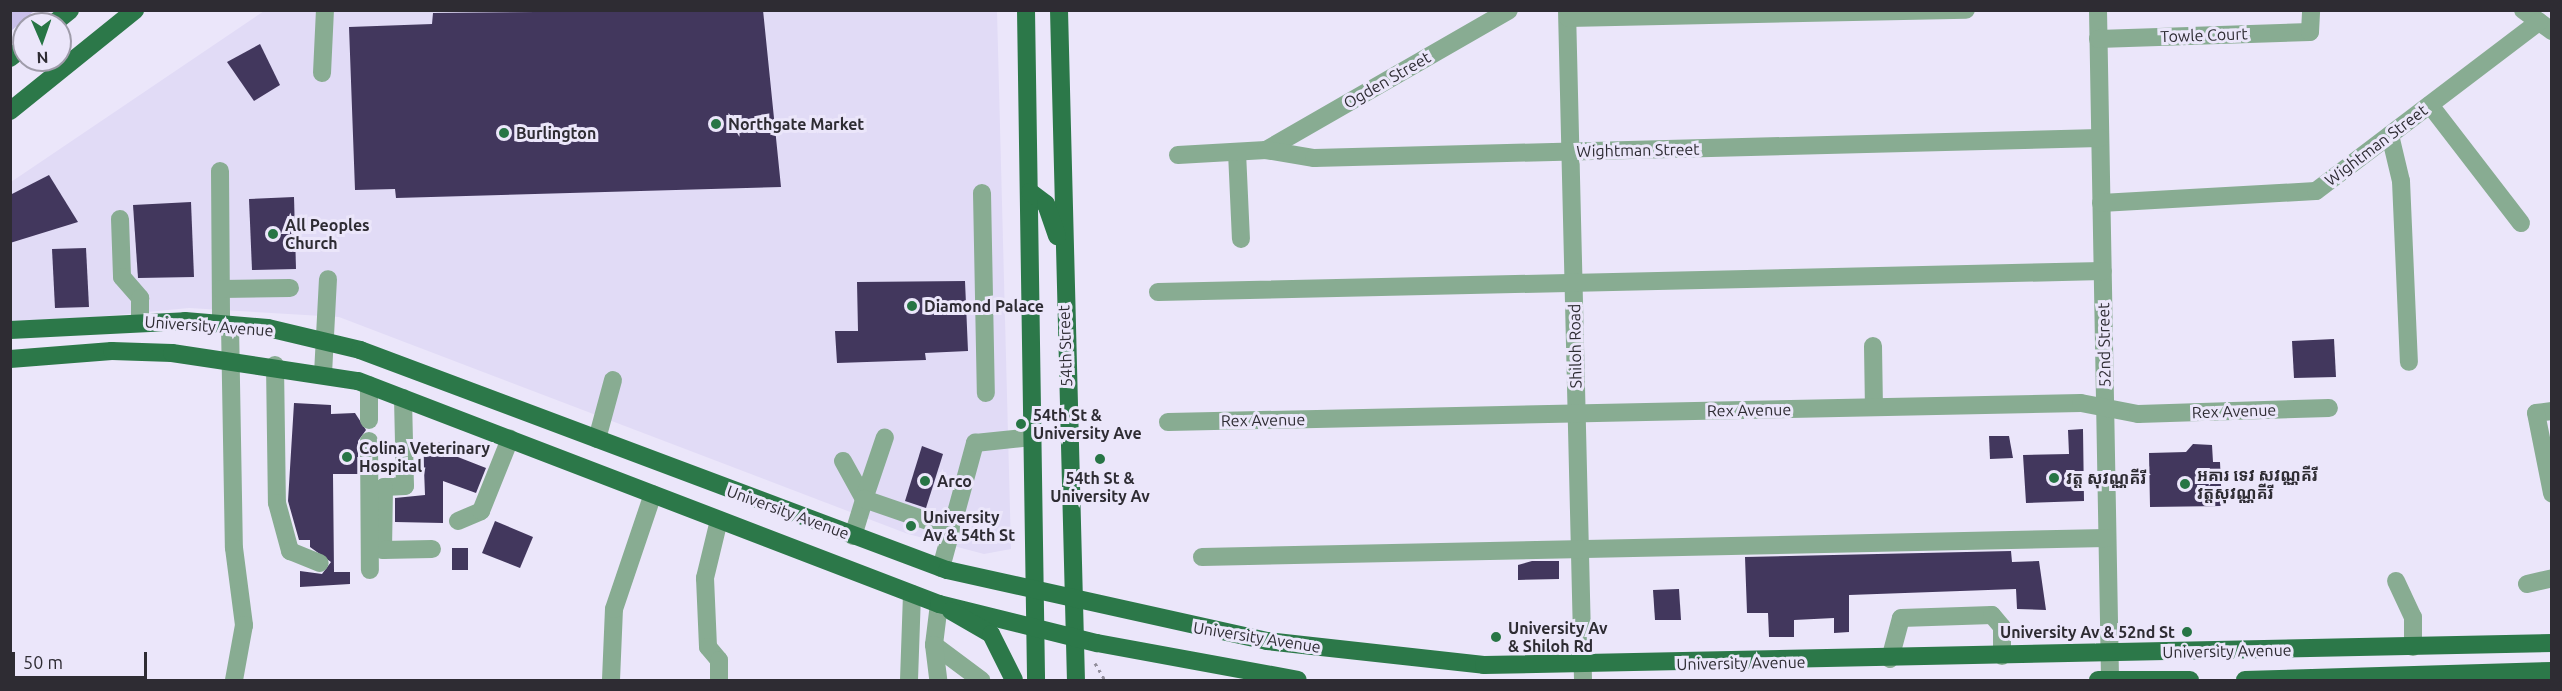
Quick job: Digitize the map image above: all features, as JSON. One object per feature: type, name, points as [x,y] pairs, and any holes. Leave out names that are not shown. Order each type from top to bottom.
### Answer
[{"type":"main road","points":[[10,111],[135,10]]},
{"type":"main road","name":"54th Street","points":[[1026,10],[1036,681]]},
{"type":"main road","name":"54th Street","points":[[1059,10],[1062,255],[1076,681]]},
{"type":"main road","points":[[1030,192],[1046,204],[1062,255]]},
{"type":"main road","name":"University Avenue","points":[[10,330],[140,321],[226,324],[324,341],[597,439],[941,568],[1075,601],[1267,641],[1484,665],[1582,673],[1890,659],[2552,643]]},
{"type":"main road","name":"University Avenue","points":[[10,359],[112,351],[230,358],[323,374],[369,385],[939,604],[1076,637],[1248,674],[1298,681]]},
{"type":"main road","points":[[939,604],[991,634],[1014,681]]},
{"type":"main road","name":"University Avenue","points":[[2245,681],[2552,671]]},
{"type":"main road","points":[[1213,681],[1248,674]]},
{"type":"main road","name":"University Avenue","points":[[2098,681],[2190,681]]},
{"type":"street","points":[[322,73],[325,10]]},
{"type":"street","name":"Ogden Street","points":[[1266,150],[1509,10]]},
{"type":"street","points":[[1568,14],[1966,10]]},
{"type":"street","name":"52nd Street","points":[[2098,10],[2110,680]]},
{"type":"street","name":"Towle Court","points":[[2098,39],[2310,32],[2311,10]]},
{"type":"street","points":[[2523,10],[2545,27]]},
{"type":"street","name":"Shiloh Road","points":[[1568,14],[1582,673]]},
{"type":"street","name":"Wightman Street","points":[[2101,203],[2295,196],[2316,191],[2430,105],[2545,27]]},
{"type":"street","points":[[2430,105],[2521,223]]},
{"type":"street","points":[[2390,135],[2401,181],[2409,362]]},
{"type":"street","name":"Wightman Street","points":[[1178,155],[1266,150],[1314,158],[2100,138]]},
{"type":"street","points":[[1237,152],[1241,239]]},
{"type":"street","points":[[220,171],[221,289],[230,358],[234,548],[244,625],[234,681]]},
{"type":"street","points":[[982,194],[986,393]]},
{"type":"street","points":[[120,219],[122,277],[140,298],[140,321]]},
{"type":"street","points":[[1158,292],[1574,285],[2103,271]]},
{"type":"street","points":[[323,374],[328,279]]},
{"type":"street","points":[[221,289],[290,288]]},
{"type":"street","points":[[1873,346],[1874,407]]},
{"type":"street","points":[[275,365],[278,503],[290,551],[320,563]]},
{"type":"street","points":[[597,439],[613,380]]},
{"type":"street","points":[[369,385],[369,420]]},
{"type":"street","points":[[403,398],[405,486],[384,488],[383,550],[432,549]]},
{"type":"street","name":"Rex Avenue","points":[[1168,423],[2080,403],[2138,414],[2329,408]]},
{"type":"street","points":[[2552,411],[2536,413],[2552,493]]},
{"type":"street","points":[[853,536],[885,437]]},
{"type":"street","points":[[941,568],[975,443],[1032,437]]},
{"type":"street","points":[[458,521],[481,511],[510,439]]},
{"type":"street","points":[[369,441],[370,570]]},
{"type":"street","points":[[843,461],[864,499],[951,529]]},
{"type":"street","points":[[611,681],[614,609],[653,494]]},
{"type":"street","points":[[718,520],[705,578],[708,647],[719,660],[719,681]]},
{"type":"street","points":[[1202,557],[2107,538]]},
{"type":"street","points":[[2527,584],[2552,578]]},
{"type":"street","points":[[2396,581],[2412,617],[2413,647]]},
{"type":"street","points":[[909,681],[912,594]]},
{"type":"street","points":[[938,681],[934,645],[939,604]]},
{"type":"street","points":[[1890,659],[1901,618],[1992,615],[2002,627],[2002,656]]},
{"type":"street","points":[[934,645],[981,681]]},
{"type":"path","points":[[1095,663],[1104,681]]},
{"type":"shaded area","points":[[11,10],[34,10],[33,12],[12,12],[11,31]]},
{"type":"shaded area","points":[[264,11],[997,11],[1011,549],[984,554],[908,534],[339,317],[189,308],[11,325],[11,182]]},
{"type":"building","points":[[763,10],[781,187],[396,198],[395,189],[355,190],[349,27],[432,24],[433,13]]},
{"type":"building","points":[[260,44],[280,85],[254,101],[227,62]]},
{"type":"building","points":[[49,175],[78,222],[10,243],[10,195]]},
{"type":"building","name":"All Peoples Church","points":[[294,197],[296,269],[252,270],[249,199]]},
{"type":"building","points":[[191,202],[194,277],[138,278],[133,205]]},
{"type":"building","points":[[86,248],[89,307],[55,308],[52,249]]},
{"type":"building","name":"Diamond Palace","points":[[965,281],[968,351],[925,353],[926,360],[837,363],[835,331],[858,331],[857,282]]},
{"type":"building","points":[[2334,339],[2336,377],[2294,378],[2292,341]]},
{"type":"building","points":[[294,403],[331,405],[331,414],[355,413],[366,430],[358,441],[358,474],[333,474],[334,572],[350,572],[350,584],[300,587],[300,571],[322,574],[331,562],[310,547],[310,540],[299,540],[288,501]]},
{"type":"building","name":"វត្ត សុវណ្ណគីរី","points":[[2083,429],[2084,501],[2026,503],[2023,455],[2069,454],[2068,430]]},
{"type":"building","points":[[1989,436],[2009,436],[2013,458],[1990,459]]},
{"type":"building","points":[[440,442],[440,450],[486,468],[476,493],[443,481],[443,523],[395,522],[395,498],[425,495],[423,443]]},
{"type":"building","name":"អគារ ទេវ សុវណ្ណគីរី វត្តសុវណ្ណគីរី","points":[[2193,444],[2212,445],[2213,462],[2220,462],[2222,506],[2150,507],[2149,453],[2186,452]]},
{"type":"building","points":[[922,446],[943,454],[926,508],[905,501]]},
{"type":"building","points":[[495,521],[533,537],[520,568],[482,553]]},
{"type":"building","points":[[452,548],[468,548],[468,570],[452,570]]},
{"type":"building","points":[[2011,551],[2012,562],[2039,561],[2046,610],[2017,609],[2016,589],[1849,595],[1849,632],[1834,633],[1834,618],[1794,620],[1794,637],[1769,637],[1768,613],[1747,613],[1745,557]]},
{"type":"building","points":[[1532,561],[1559,561],[1559,579],[1518,580],[1518,565]]},
{"type":"building","points":[[1679,589],[1681,620],[1655,620],[1653,590]]},
{"type":"place","name":"Northgate Market","points":[[716,124]]},
{"type":"place","name":"Burlington","points":[[504,133]]},
{"type":"place","name":"All Peoples Church","points":[[273,234]]},
{"type":"place","name":"Diamond Palace","points":[[912,306]]},
{"type":"place","name":"54th St & University Ave","points":[[1021,424]]},
{"type":"place","name":"Colina Veterinary Hospital","points":[[347,457]]},
{"type":"place","name":"54th St & University Av","points":[[1100,459]]},
{"type":"place","name":"វត្ត សុវណ្ណគីរី","points":[[2054,478]]},
{"type":"place","name":"Arco","points":[[925,481]]},
{"type":"place","name":"អគារ ទេវ សុវណ្ណគីរី វត្តសុវណ្ណគីរី","points":[[2185,484]]},
{"type":"place","name":"University Av & 54th St","points":[[911,526]]},
{"type":"place","name":"University Av & 52nd St","points":[[2187,632]]},
{"type":"place","name":"University Av & Shiloh Rd","points":[[1496,637]]}]
